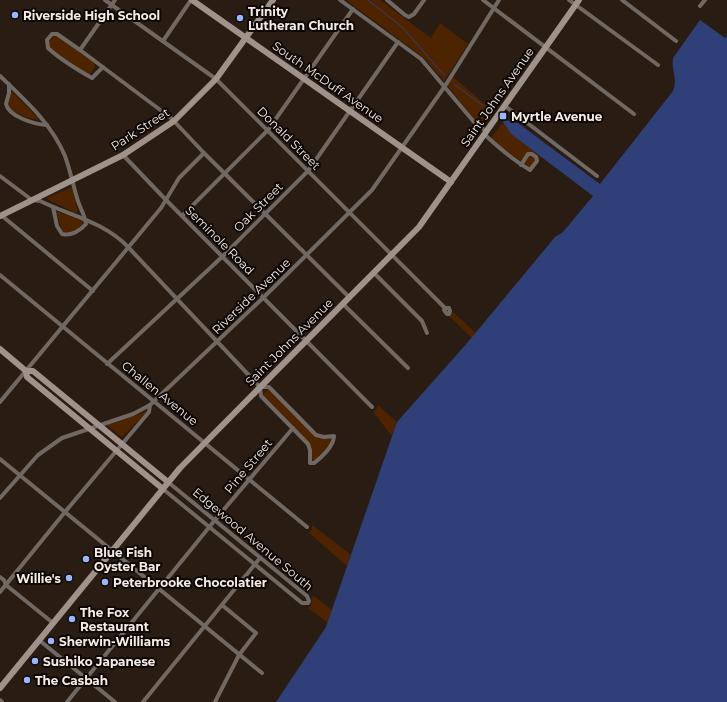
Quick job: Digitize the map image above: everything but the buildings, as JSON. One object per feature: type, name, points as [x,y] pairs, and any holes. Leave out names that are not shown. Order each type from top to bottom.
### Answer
[{"type":"main road","name":"South McDuff Avenue","points":[[192,0],[451,182]]},
{"type":"main road","name":"Park Street","points":[[0,216],[123,155],[174,121],[216,79],[273,0]]},
{"type":"main road","name":"Saint Johns Avenue","points":[[0,688],[168,482],[419,227],[577,2]]},
{"type":"main road","name":"Edgewood Avenue South","points":[[0,350],[26,371],[33,371],[168,482]]},
{"type":"main road","name":"Edgewood Avenue South","points":[[26,371],[27,377],[163,489]]},
{"type":"street","name":"Donald Street","points":[[105,0],[216,79],[445,308]]},
{"type":"street","points":[[80,50],[115,0]]},
{"type":"street","points":[[163,41],[192,0]]},
{"type":"street","points":[[340,0],[422,59],[474,122],[512,159],[521,165]]},
{"type":"street","points":[[387,0],[409,17],[414,14],[424,0]]},
{"type":"street","points":[[483,0],[634,114]]},
{"type":"street","name":"Riverside Avenue","points":[[0,592],[149,412],[150,405],[264,298],[372,190],[445,86],[499,0]]},
{"type":"street","points":[[569,0],[577,2],[658,65]]},
{"type":"street","points":[[622,0],[676,40]]},
{"type":"street","points":[[700,6],[705,0]]},
{"type":"street","points":[[182,216],[268,130],[353,9]]},
{"type":"street","points":[[103,67],[92,78],[72,67],[54,54],[48,48],[47,40],[52,34],[57,34],[80,50],[103,67],[171,118],[204,153],[350,298]]},
{"type":"street","name":"Oak Street","points":[[107,364],[223,256],[308,171],[398,42]]},
{"type":"street","points":[[0,76],[38,113],[56,139],[65,156],[79,206],[86,220],[86,224],[84,227],[72,234],[62,234],[57,226],[53,207]]},
{"type":"street","points":[[9,84],[9,93],[6,104],[10,112],[16,116],[40,125],[47,125]]},
{"type":"street","points":[[505,106],[597,176]]},
{"type":"street","points":[[0,402],[161,208],[179,178],[204,153]]},
{"type":"street","name":"Seminole Road","points":[[123,155],[372,407]]},
{"type":"street","points":[[0,176],[32,200],[40,201],[107,229],[120,239],[260,387],[261,396],[308,444],[310,450],[310,463],[314,463],[319,460],[334,441],[334,436],[316,435],[269,387],[260,387]]},
{"type":"street","points":[[0,216],[92,291]]},
{"type":"street","points":[[374,273],[422,322],[427,333]]},
{"type":"street","name":"Challen Avenue","points":[[0,275],[307,527]]},
{"type":"street","points":[[343,304],[408,368]]},
{"type":"street","points":[[0,498],[30,463],[47,448],[62,438],[133,414],[150,405]]},
{"type":"street","name":"Pine Street","points":[[67,702],[215,520],[293,428]]},
{"type":"street","points":[[0,459],[262,673]]},
{"type":"street","name":"Edgewood Avenue South","points":[[163,489],[302,603],[308,603],[309,601],[307,596],[168,482]]},
{"type":"street","points":[[143,702],[260,558]]},
{"type":"street","points":[[0,577],[4,580],[6,586]]},
{"type":"street","points":[[0,585],[6,586],[53,623]]},
{"type":"street","points":[[215,702],[239,655],[256,633],[222,605]]},
{"type":"street","points":[[39,640],[115,702]]},
{"type":"shaded area","points":[[346,0],[380,0],[431,38],[440,23],[468,44],[444,81],[423,57]]},
{"type":"shaded area","points":[[54,36],[57,36],[94,63],[95,67],[90,74],[85,74],[49,47],[49,42]]},
{"type":"shaded area","points":[[452,76],[493,111],[483,127],[475,120],[447,85]]},
{"type":"shaded area","points":[[11,91],[40,120],[28,118],[12,111],[8,103]]},
{"type":"shaded area","points":[[503,122],[511,134],[541,157],[533,170],[491,138]]},
{"type":"shaded area","points":[[72,187],[78,212],[76,213],[47,199],[49,197]]},
{"type":"shaded area","points":[[56,211],[83,221],[82,225],[70,232],[62,231]]},
{"type":"shaded area","points":[[453,312],[476,333],[472,338],[449,316]]},
{"type":"shaded area","points":[[268,389],[317,437],[329,438],[331,440],[316,460],[312,459],[310,444],[262,396]]},
{"type":"shaded area","points":[[378,405],[397,422],[392,436],[373,412],[376,410]]},
{"type":"shaded area","points":[[148,411],[122,437],[107,425]]},
{"type":"shaded area","points":[[312,526],[351,555],[347,566],[309,533],[312,530]]},
{"type":"shaded area","points":[[314,596],[332,610],[328,623],[308,608],[311,606],[312,598]]},
{"type":"water","points":[[700,20],[725,38],[727,36],[727,702],[276,702],[326,627],[397,422],[468,342],[555,237],[563,232],[593,196],[511,134],[503,122],[505,120],[518,123],[600,184],[673,91],[675,78],[673,58]]},
{"type":"waterway","points":[[368,0],[402,27],[445,76]]},
{"type":"waterway","points":[[454,84],[493,113]]},
{"type":"place","name":"Riverside High School","points":[[15,15]]},
{"type":"place","name":"Trinity Lutheran Church","points":[[240,18]]},
{"type":"place","name":"Myrtle Avenue","points":[[503,116]]},
{"type":"place","name":"Blue Fish Oyster Bar","points":[[86,559]]},
{"type":"place","name":"Willie's","points":[[69,578]]},
{"type":"place","name":"Peterbrooke Chocolatier","points":[[105,582]]},
{"type":"place","name":"The Fox Restaurant","points":[[72,619]]},
{"type":"place","name":"Sherwin-Williams","points":[[51,641]]},
{"type":"place","name":"Sushiko Japanese","points":[[35,661]]},
{"type":"place","name":"The Casbah","points":[[27,680]]}]
